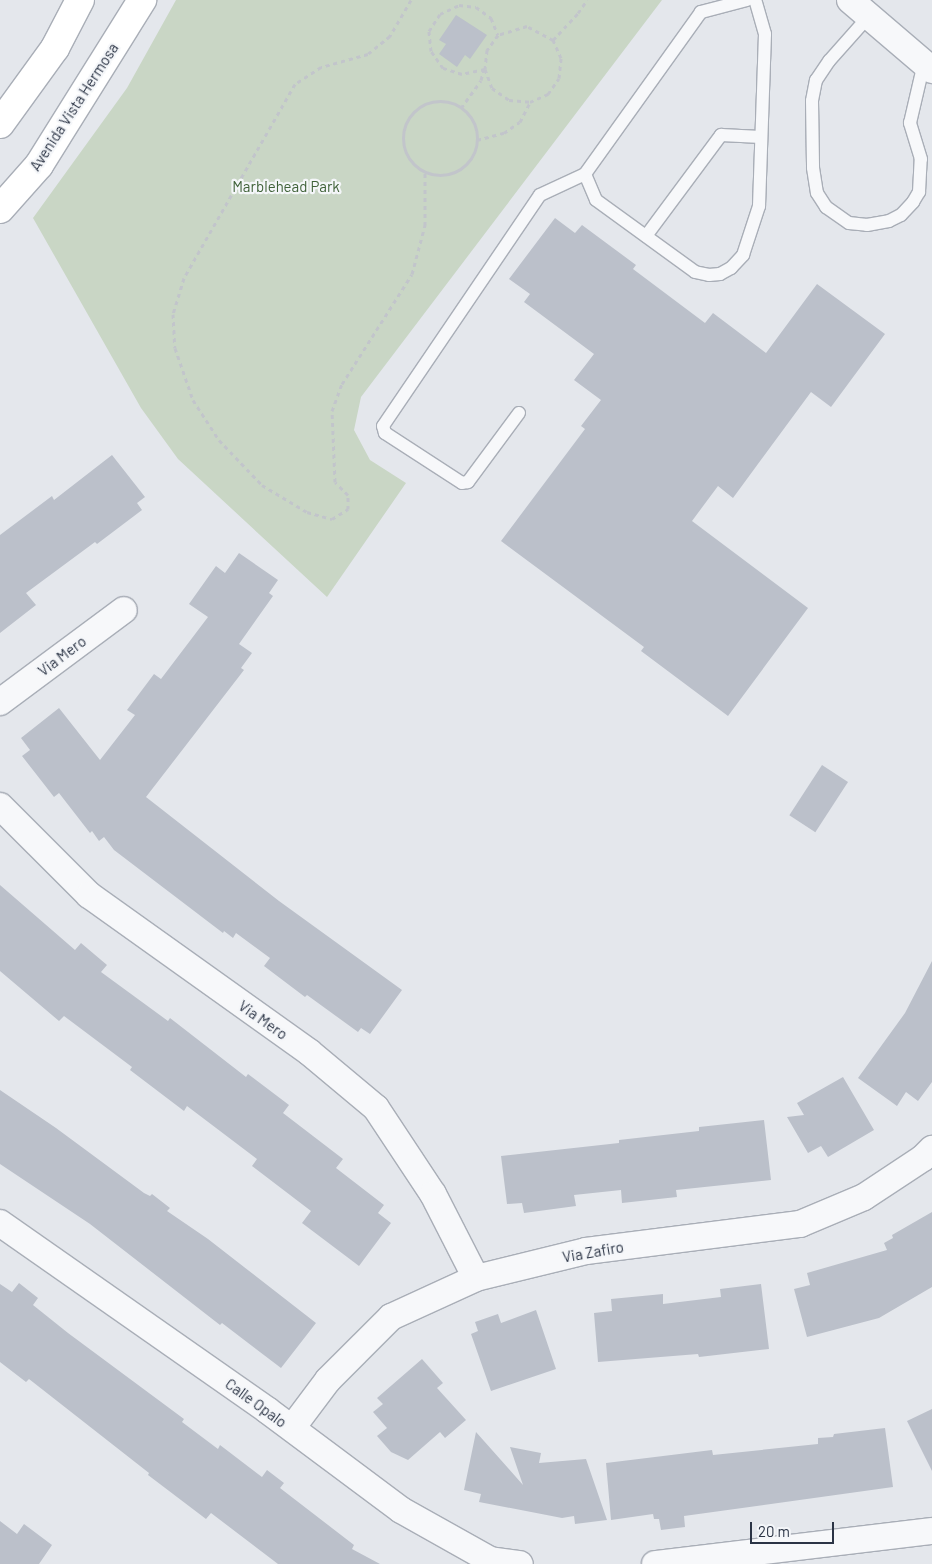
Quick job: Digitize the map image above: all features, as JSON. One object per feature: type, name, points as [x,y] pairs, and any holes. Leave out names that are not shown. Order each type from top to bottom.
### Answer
[{"type":"main road","points":[[0,124],[55,48],[80,0]]},
{"type":"main road","name":"Avenida Vista Hermosa","points":[[0,209],[39,165],[142,0]]},
{"type":"street","points":[[860,8],[929,65]]},
{"type":"street","name":"Via Mero","points":[[0,702],[124,610]]},
{"type":"street","name":"Via Mero","points":[[0,806],[89,896],[309,1052],[376,1108],[433,1194],[476,1278]]},
{"type":"street","name":"Via Zafiro","points":[[292,1428],[328,1380],[391,1317],[476,1278],[586,1252],[800,1224],[864,1197],[922,1158],[932,1149]]},
{"type":"street","name":"Calle Opalo","points":[[0,1222],[292,1428],[401,1510],[490,1560],[520,1564]]},
{"type":"street","points":[[655,1564],[932,1531]]},
{"type":"lane","points":[[519,412],[468,482],[462,483],[385,433],[383,426],[540,195],[585,174],[701,12],[747,0]]},
{"type":"lane","points":[[585,174],[596,200],[695,272],[714,275],[731,268],[743,255],[759,206],[765,34],[755,0]]},
{"type":"lane","points":[[860,8],[816,80],[812,100],[813,168],[817,193],[826,207],[848,223],[866,225],[889,221],[901,215],[914,202],[919,192],[921,159],[910,123],[929,65]]},
{"type":"lane","points":[[646,236],[721,135],[761,137]]},
{"type":"path","points":[[411,0],[390,36],[368,54],[321,67],[295,84],[184,278],[173,314],[175,348],[192,400],[219,440],[262,485],[307,512],[332,519],[348,509],[348,495],[335,482],[332,411],[342,384],[412,274],[425,225],[425,173]]},
{"type":"path","points":[[457,0],[459,5]]},
{"type":"path","points":[[553,40],[578,13],[586,0]]},
{"type":"path","points":[[485,69],[462,74],[443,68],[431,52],[429,31],[440,14],[459,5],[476,7],[491,18],[498,35]]},
{"type":"path","points":[[461,108],[481,80],[488,50],[498,35],[527,26],[553,40],[561,58],[560,78],[548,94],[530,102],[509,100],[492,88],[485,69]]},
{"type":"path","points":[[445,102],[461,108],[470,116],[476,127],[477,140],[472,157],[460,170],[443,176],[425,173],[411,162],[404,146],[404,129],[413,113],[428,104],[445,102]]},
{"type":"path","points":[[477,140],[504,133],[520,122],[530,102]]},
{"type":"green space","name":"Marblehead Park","points":[[176,0],[662,0],[361,397],[354,430],[370,460],[406,483],[327,597],[178,459],[141,408],[33,218],[127,88]]},
{"type":"building","points":[[456,15],[487,35],[470,59],[465,55],[457,67],[439,54],[446,44],[439,40]]},
{"type":"building","points":[[555,218],[575,233],[582,225],[636,265],[633,269],[705,323],[713,313],[766,353],[817,284],[885,334],[831,407],[811,392],[733,498],[718,486],[692,521],[808,608],[728,716],[641,651],[644,647],[501,541],[585,429],[581,426],[601,400],[574,380],[594,354],[524,302],[530,294],[509,279]]},
{"type":"building","points":[[112,455],[145,497],[137,503],[142,510],[26,593],[36,605],[0,633],[0,535],[52,496],[54,500]]},
{"type":"building","points":[[239,553],[278,580],[269,593],[273,596],[239,644],[252,653],[241,668],[244,670],[146,797],[279,901],[402,990],[370,1034],[361,1028],[358,1032],[307,995],[305,997],[264,966],[270,958],[236,933],[233,938],[224,931],[223,933],[114,850],[104,837],[99,841],[92,831],[90,833],[59,793],[54,797],[22,756],[30,750],[21,738],[59,708],[100,760],[135,715],[127,710],[154,674],[161,679],[208,617],[189,604],[216,566],[225,573]]},
{"type":"building","points":[[822,765],[848,782],[815,832],[789,815]]},
{"type":"building","points":[[0,885],[75,950],[81,943],[107,965],[101,972],[168,1021],[170,1018],[246,1077],[248,1074],[289,1105],[283,1113],[343,1159],[336,1168],[384,1205],[378,1213],[391,1223],[359,1266],[302,1223],[311,1211],[252,1166],[257,1159],[187,1106],[184,1111],[130,1070],[132,1067],[64,1016],[59,1021],[0,971]]},
{"type":"building","points":[[932,961],[932,1082],[918,1101],[906,1092],[897,1106],[858,1078],[905,1013]]},
{"type":"building","points":[[843,1077],[874,1130],[828,1157],[821,1146],[808,1153],[787,1117],[804,1115],[797,1103]]},
{"type":"building","points":[[0,1090],[56,1128],[144,1193],[150,1196],[152,1194],[170,1208],[167,1211],[208,1239],[316,1323],[281,1368],[222,1323],[220,1325],[90,1224],[0,1164]]},
{"type":"building","points":[[764,1120],[771,1180],[676,1190],[677,1197],[622,1203],[621,1190],[574,1195],[576,1206],[524,1213],[522,1203],[507,1204],[501,1156],[619,1143],[619,1140],[699,1131],[699,1127]]},
{"type":"building","points":[[932,1212],[932,1287],[879,1318],[807,1337],[794,1289],[810,1285],[807,1273],[887,1250],[884,1243],[893,1238],[892,1235]]},
{"type":"building","points":[[19,1283],[38,1298],[33,1305],[184,1419],[182,1422],[218,1449],[220,1445],[262,1477],[267,1470],[284,1483],[280,1488],[354,1545],[352,1549],[380,1564],[278,1564],[211,1513],[206,1519],[29,1379],[26,1382],[0,1362],[0,1284],[12,1292]]},
{"type":"building","points":[[761,1284],[769,1349],[699,1357],[698,1354],[598,1362],[594,1313],[612,1311],[611,1299],[663,1294],[663,1304],[721,1297],[720,1289]]},
{"type":"building","points":[[536,1310],[556,1369],[491,1391],[471,1334],[478,1331],[475,1322],[498,1314],[501,1323]]},
{"type":"building","points":[[422,1359],[443,1383],[437,1388],[466,1420],[445,1438],[440,1432],[408,1460],[391,1452],[377,1436],[387,1428],[373,1412],[383,1404],[377,1398]]},
{"type":"building","points":[[932,1409],[932,1471],[907,1421]]},
{"type":"building","points":[[885,1428],[893,1487],[684,1516],[685,1527],[661,1530],[659,1519],[654,1519],[653,1514],[611,1520],[606,1463],[712,1450],[713,1455],[818,1444],[818,1438],[833,1437],[834,1434]]},
{"type":"building","points":[[476,1432],[523,1485],[510,1447],[541,1453],[539,1463],[586,1459],[607,1520],[575,1524],[574,1516],[562,1518],[479,1502],[481,1494],[464,1490]]},
{"type":"building","points":[[0,1521],[17,1534],[24,1524],[52,1545],[39,1564],[0,1564]]}]
